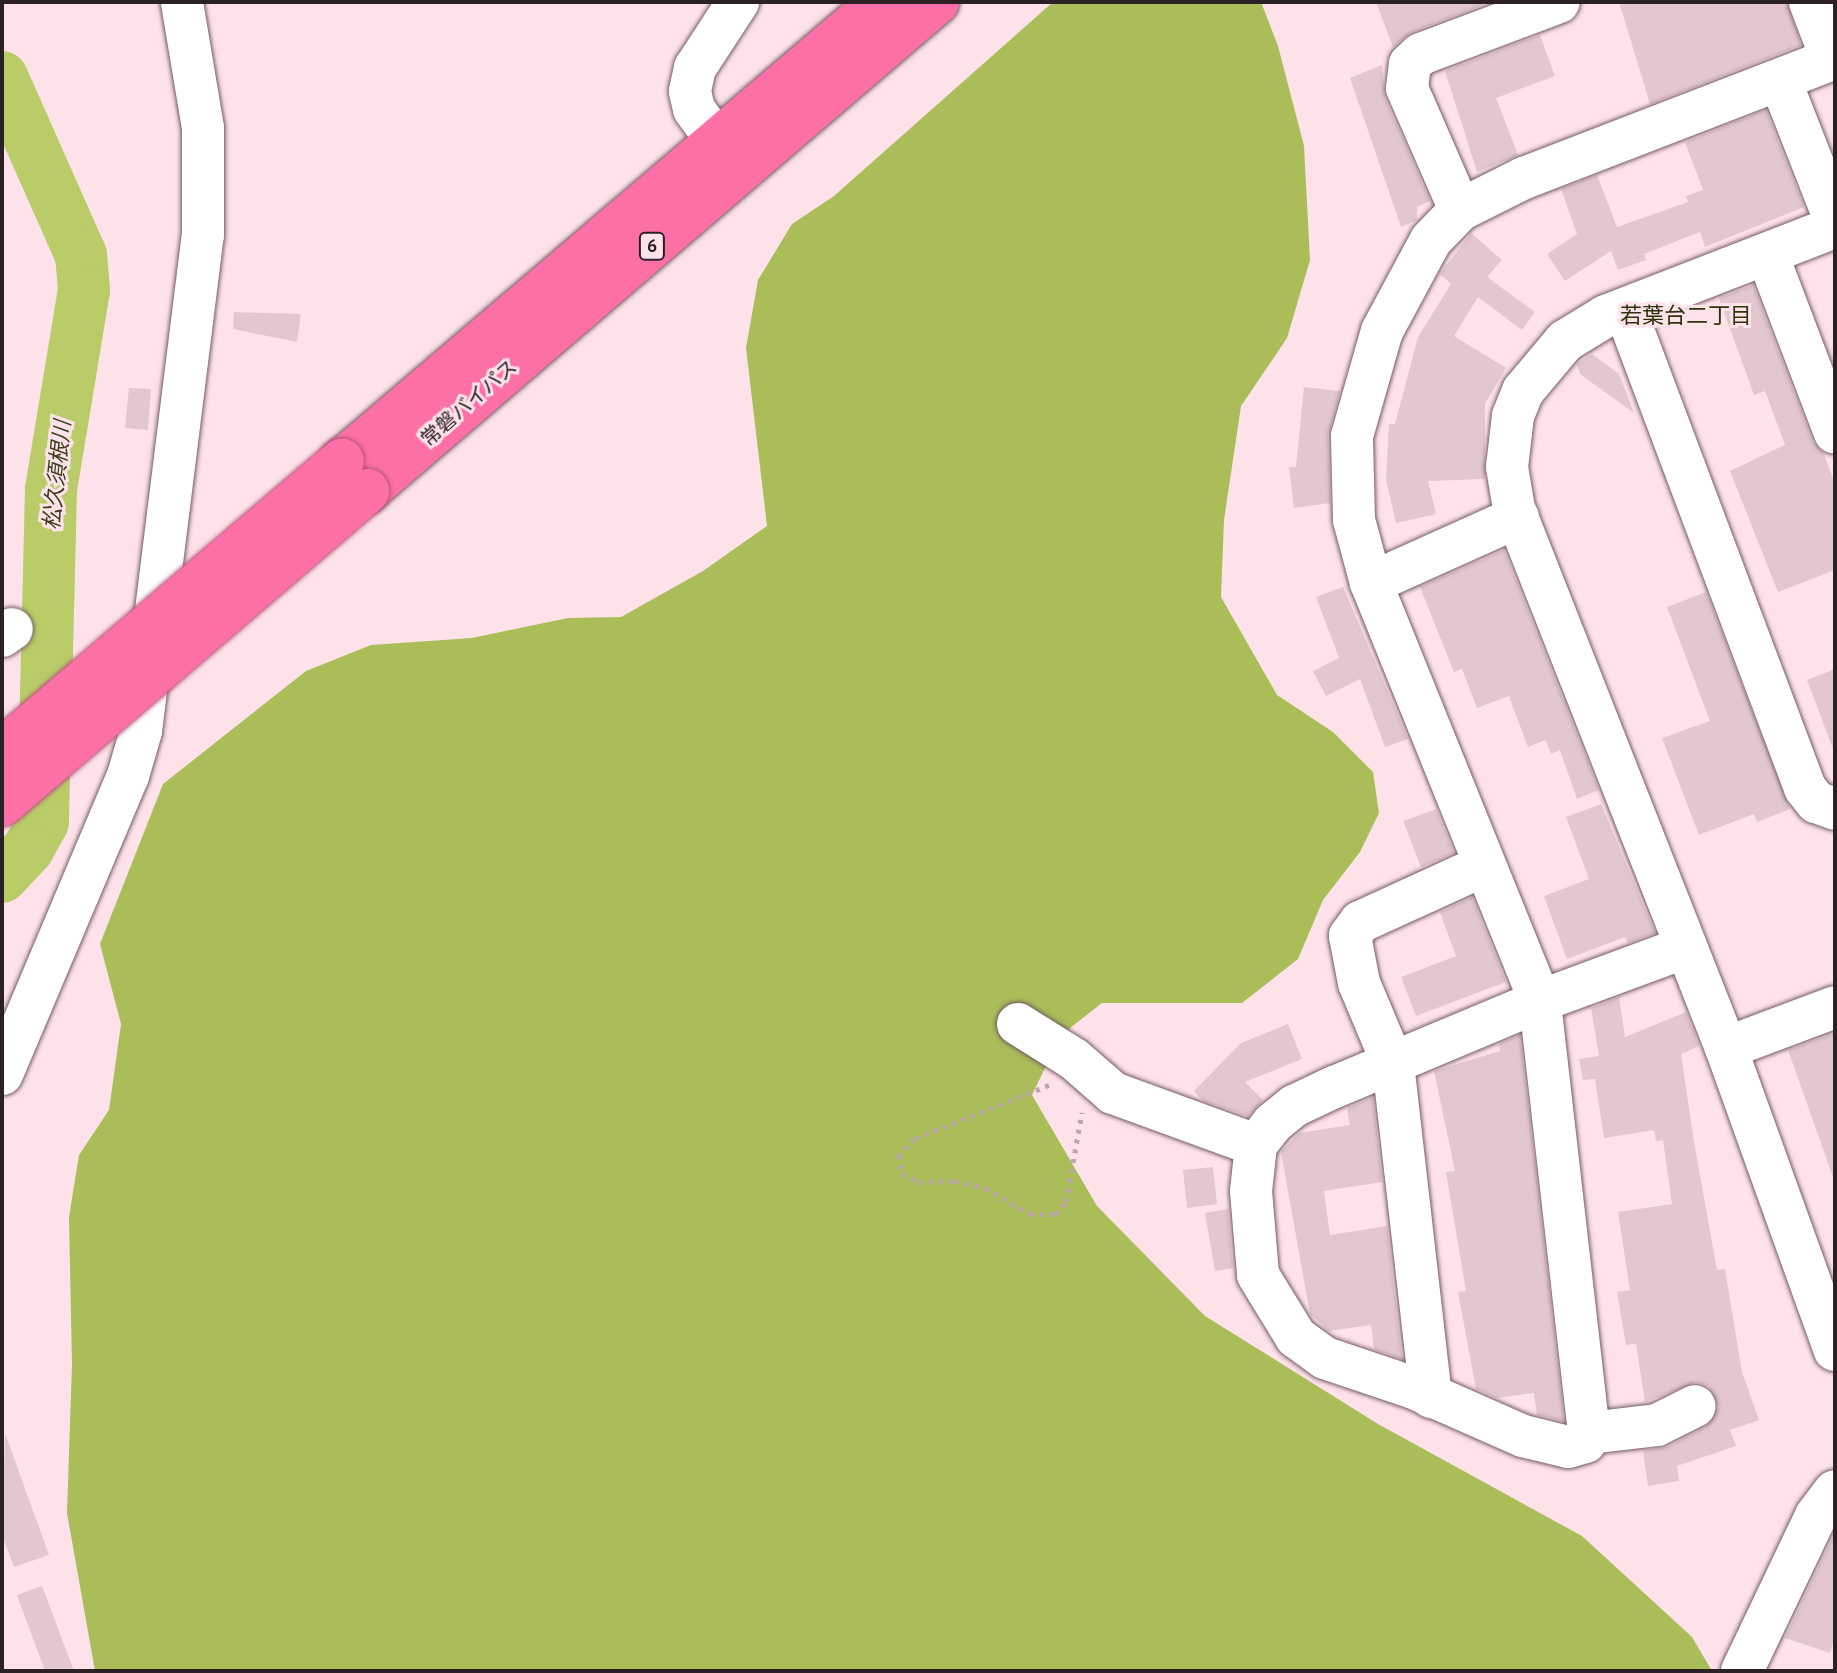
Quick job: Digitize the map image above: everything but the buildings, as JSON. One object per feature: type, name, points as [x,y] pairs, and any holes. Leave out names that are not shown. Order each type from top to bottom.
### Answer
[{"type":"highway","name":"常磐バイパス","points":[[2,804],[717,141],[880,2]]},
{"type":"highway","name":"常磐バイパス","points":[[2,751],[355,476],[937,2]]},
{"type":"street","points":[[2,1074],[128,776],[141,731],[203,235],[203,128],[182,2]]},
{"type":"street","points":[[717,141],[694,109],[690,91],[695,68],[738,2]]},
{"type":"street","points":[[1460,210],[1407,88],[1410,64],[1421,54],[1559,2]]},
{"type":"street","points":[[1686,947],[1540,1001],[1294,1106],[1256,1145],[1251,1191],[1258,1275],[1277,1314],[1296,1337],[1325,1358],[1431,1397],[1523,1436],[1568,1447],[1585,1442],[1589,1433],[1540,1001],[1371,583],[1354,520],[1352,436],[1368,373],[1404,286],[1431,240],[1460,210],[1524,178],[1833,59],[1810,2]]},
{"type":"street","points":[[1780,80],[1835,220]]},
{"type":"street","points":[[1835,227],[1625,309],[1565,341],[1523,391],[1513,416],[1507,467],[1518,517],[1726,1048],[1835,1350]]},
{"type":"street","points":[[1767,254],[1835,433]]},
{"type":"street","points":[[1625,309],[1805,788],[1816,802],[1835,809]]},
{"type":"street","points":[[1371,583],[1518,517]]},
{"type":"street","points":[[1431,1397],[1393,1064],[1359,983],[1350,936],[1360,922],[1485,865]]},
{"type":"street","points":[[1726,1048],[1835,1007]]},
{"type":"street","points":[[1018,1024],[1088,1071],[1113,1093],[1256,1145]]},
{"type":"street","points":[[1589,1433],[1657,1425],[1695,1406]]},
{"type":"street","points":[[1742,1671],[1816,1516],[1835,1491]]},
{"type":"path","points":[[1088,1071],[1066,1202],[1056,1214],[1030,1214],[985,1188],[955,1181],[919,1182],[902,1174],[899,1155],[914,1139],[1088,1071]]},
{"type":"green space","points":[[1053,2],[1261,2],[1278,46],[1304,146],[1310,260],[1287,338],[1241,406],[1224,520],[1221,597],[1277,695],[1333,732],[1373,772],[1379,813],[1360,852],[1323,900],[1298,959],[1242,1003],[1102,1003],[1061,1035],[1032,1095],[1097,1206],[1205,1316],[1378,1424],[1582,1536],[1692,1637],[1712,1671],[95,1671],[67,1513],[72,1364],[69,1217],[79,1155],[109,1110],[121,1024],[100,944],[163,784],[306,671],[371,645],[472,638],[568,618],[621,617],[703,571],[767,526],[746,348],[758,280],[792,224],[834,196]]},
{"type":"waterway","name":"松久須根川","points":[[2,77],[81,255],[84,290],[51,489],[43,822],[28,849],[2,877]]},
{"type":"district","name":"若葉台二丁目","points":[[1686,316]]}]
